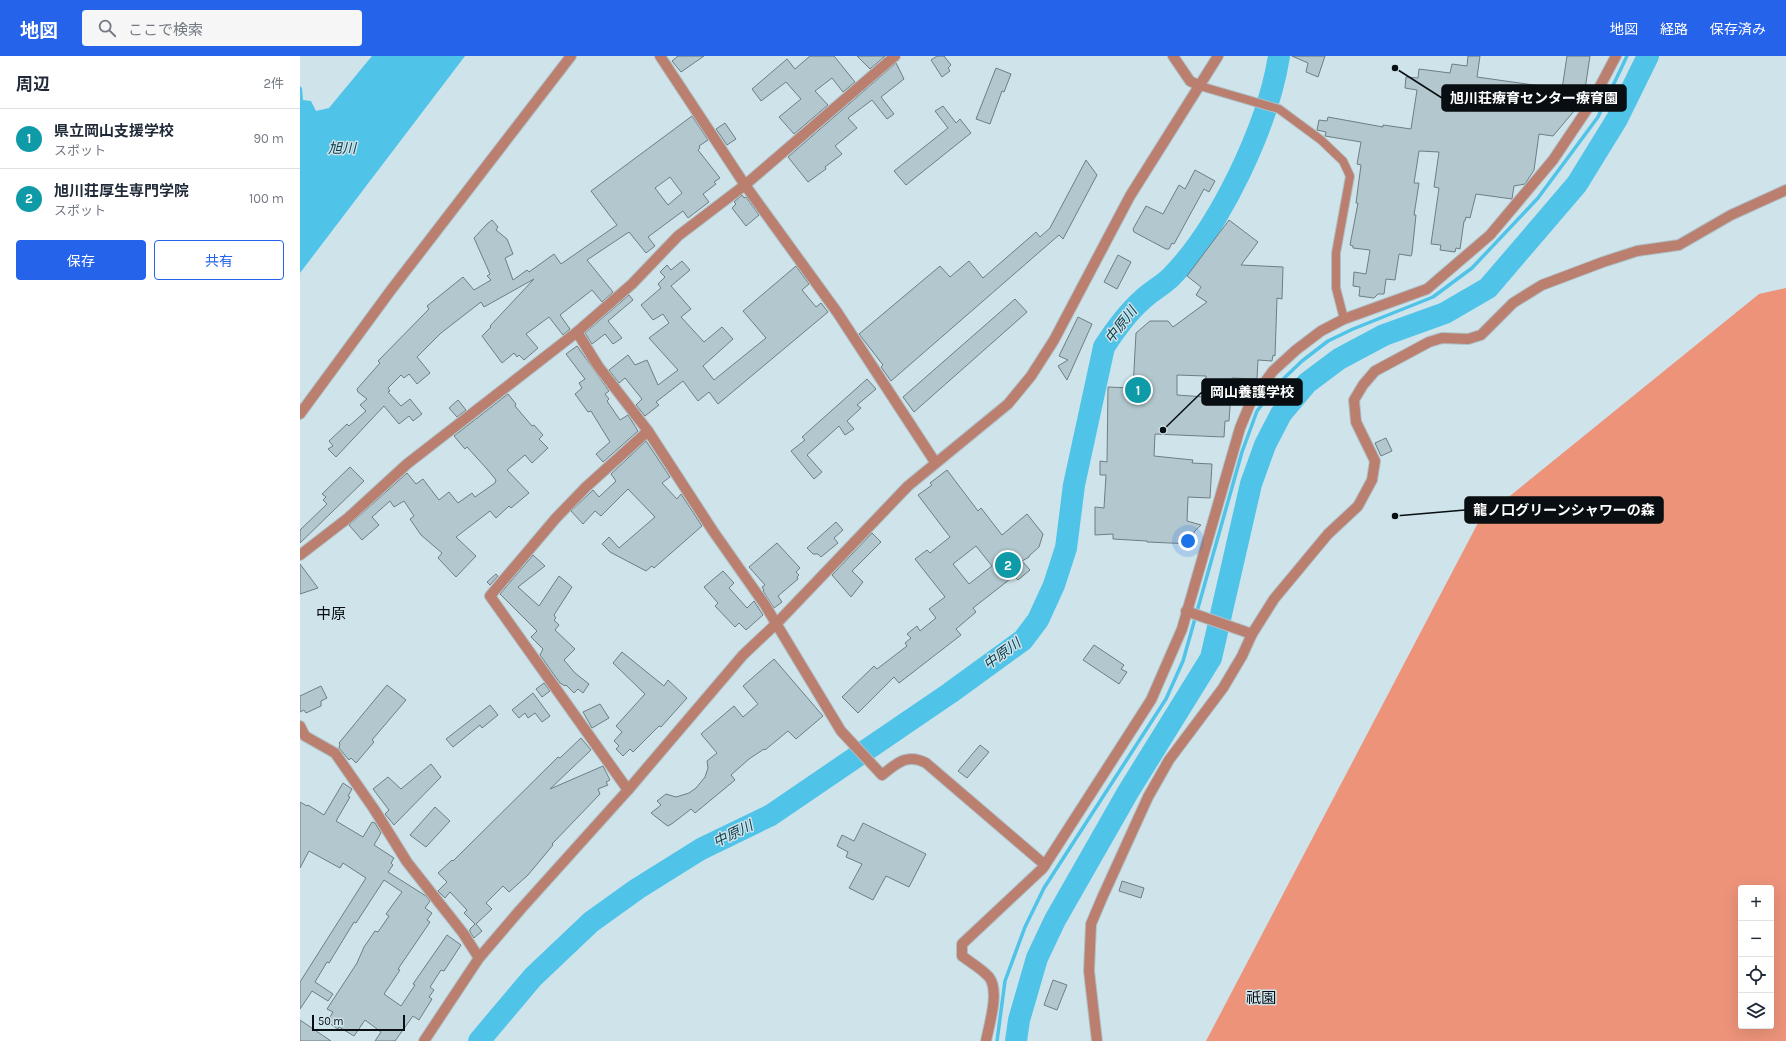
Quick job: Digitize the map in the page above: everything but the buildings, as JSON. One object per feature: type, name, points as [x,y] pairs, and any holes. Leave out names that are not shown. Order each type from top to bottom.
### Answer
[{"type":"street","points":[[300,414],[391,290],[571,56]]},
{"type":"street","points":[[660,56],[745,185],[837,312],[935,462]]},
{"type":"street","points":[[300,555],[348,518],[407,464],[577,332],[632,284],[678,236],[745,185],[895,56]]},
{"type":"street","points":[[1173,56],[1190,81],[1200,86]]},
{"type":"street","points":[[424,1041],[479,958],[628,790],[743,655],[777,623],[880,514],[935,462],[976,432],[1008,404],[1032,376],[1054,340],[1130,196],[1218,56]]},
{"type":"street","points":[[986,1041],[994,995],[993,985],[989,977],[962,956],[962,944],[1045,866],[1152,700],[1189,612],[1232,454],[1240,428],[1252,399],[1273,372],[1296,350],[1321,331],[1344,320],[1427,289],[1490,235],[1553,160],[1590,105],[1616,56]]},
{"type":"street","points":[[1097,1041],[1089,972],[1091,924],[1148,797],[1169,760],[1223,688],[1242,656],[1249,633],[1274,599],[1318,546],[1358,506],[1372,480],[1375,461],[1356,422],[1354,400],[1363,384],[1375,371],[1429,342],[1442,338],[1468,339],[1481,335],[1513,303],[1542,285],[1637,251],[1679,245],[1731,214],[1786,190]]},
{"type":"street","points":[[577,332],[598,366],[648,431],[721,542],[777,623],[841,731],[882,775],[902,760],[917,758],[926,763],[1045,866]]},
{"type":"street","points":[[628,790],[490,596],[556,518],[586,487],[648,431]]},
{"type":"street","points":[[1189,612],[1249,633]]},
{"type":"street","points":[[300,726],[306,736],[335,753],[374,809],[407,862],[463,933],[479,958]]},
{"type":"lane","points":[[1200,86],[1279,109],[1321,140],[1344,161],[1350,176],[1336,253],[1336,288],[1344,320]]},
{"type":"shaded area","points":[[1786,288],[1786,1041],[1206,1041],[1479,521],[1759,294]]},
{"type":"water","name":"旭川","points":[[372,56],[465,56],[300,273],[300,86],[302,88],[303,100],[311,101],[316,111],[329,108]]},
{"type":"waterway","name":"中原川","points":[[479,1041],[533,977],[591,922],[637,889],[701,849],[771,815],[950,693],[1023,640],[1038,620],[1054,585],[1066,548],[1074,485],[1104,347],[1131,310],[1171,277],[1189,256],[1224,204],[1253,144],[1273,84],[1279,56]]},
{"type":"waterway","points":[[997,1041],[1005,981],[1025,927],[1044,888],[1166,699],[1183,661],[1242,452],[1257,411],[1279,383],[1302,361],[1328,341],[1353,329],[1433,297],[1472,268],[1538,198],[1598,117],[1627,56]]},
{"type":"waterway","points":[[1016,1041],[1019,1020],[1037,958],[1055,920],[1128,792],[1211,658],[1251,484],[1265,445],[1281,414],[1307,383],[1339,359],[1384,335],[1445,313],[1488,288],[1577,184],[1617,119],[1648,56]]},
{"type":"place","name":"旭川荘療育センター療育園","points":[[1395,68]]},
{"type":"place","name":"県立岡山支援学校","points":[[1138,390]]},
{"type":"place","name":"岡山養護学校","points":[[1163,430]]},
{"type":"place","name":"龍ノ口グリーンシャワーの森","points":[[1395,516]]},
{"type":"place","name":"旭川荘厚生専門学院","points":[[1008,565]]},
{"type":"district","name":"中原","points":[[331,614]]},
{"type":"district","name":"祇園","points":[[1261,998]]}]
